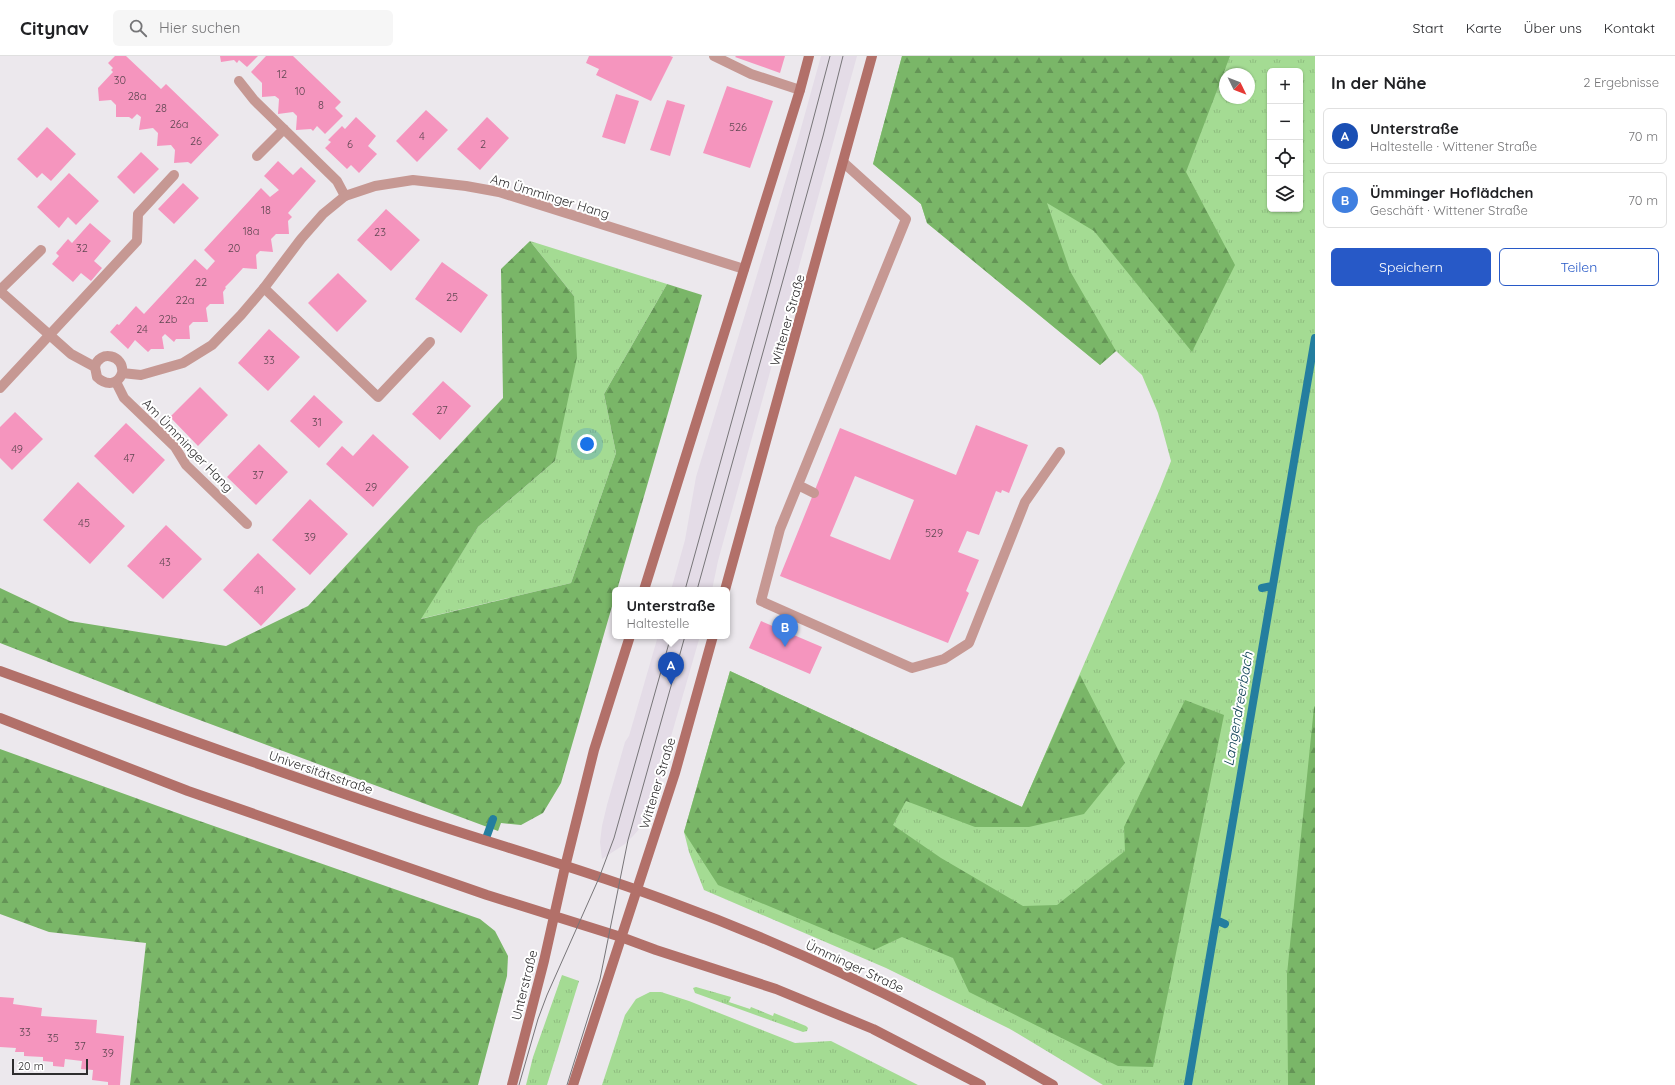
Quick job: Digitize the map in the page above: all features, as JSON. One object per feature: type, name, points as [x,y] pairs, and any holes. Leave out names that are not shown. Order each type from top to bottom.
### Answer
[{"type":"main road","points":[[645,587],[800,90],[809,56]]},
{"type":"main road","name":"Wittener Straße","points":[[726,587],[844,163],[872,56]]},
{"type":"main road","points":[[565,867],[594,750],[629,639]]},
{"type":"main road","name":"Wittener Straße","points":[[621,937],[675,773],[712,639]]},
{"type":"main road","name":"Universitätsstraße","points":[[0,670],[369,802],[637,890]]},
{"type":"main road","points":[[0,718],[188,791],[487,895],[621,937],[776,990],[873,1029],[981,1085]]},
{"type":"main road","name":"Unterstraße","points":[[512,1085],[565,867]]},
{"type":"main road","name":"Ümminger Straße","points":[[637,890],[705,915],[821,963],[952,1028],[1053,1085]]},
{"type":"main road","points":[[572,1085],[621,937]]},
{"type":"street","points":[[714,56],[751,74],[800,90]]},
{"type":"street","points":[[239,81],[254,100],[337,181],[345,196]]},
{"type":"street","points":[[257,156],[284,129]]},
{"type":"street","points":[[844,163],[906,219],[780,529],[761,601],[912,668],[944,659],[969,643],[1025,502],[1060,452]]},
{"type":"street","points":[[0,388],[137,241],[138,214],[174,175]]},
{"type":"street","name":"Am Ümminger Hang","points":[[122,373],[141,374],[183,364],[212,345],[241,315],[264,288],[301,239],[323,214],[345,196],[375,186],[413,180],[466,186],[499,192],[744,269]]},
{"type":"street","points":[[41,250],[0,290],[48,335],[71,354],[95,367]]},
{"type":"street","points":[[264,288],[378,397],[430,342]]},
{"type":"street","points":[[108,356],[115,357],[121,362],[122,373],[116,382],[109,384],[102,382],[96,377],[94,370],[96,363],[101,358],[108,356]]},
{"type":"street","name":"Am Ümminger Hang","points":[[116,382],[124,398],[175,447],[186,465],[247,524]]},
{"type":"street","points":[[798,485],[814,493]]},
{"type":"shaded area","points":[[821,56],[857,56],[718,561],[713,587],[672,587],[685,540],[696,477],[798,139]]},
{"type":"shaded area","points":[[657,639],[699,639],[668,747],[667,759],[645,822],[625,844],[602,859],[600,842],[602,826],[625,742],[629,736]]},
{"type":"green space","points":[[902,56],[1315,56],[1315,1085],[1103,1085],[1010,1029],[886,968],[704,890],[689,852],[684,832],[730,671],[1022,807],[1171,461],[1158,413],[1142,375],[1116,351],[1100,365],[927,223],[921,204],[873,164]]},
{"type":"green space","points":[[902,56],[1230,56],[1225,68],[1219,68],[1219,85],[1186,172],[1235,265],[1192,352],[1094,231],[1047,203],[1070,271],[1116,351],[1100,365],[927,223],[921,204],[873,164]]},
{"type":"green space","points":[[530,241],[667,284],[604,394],[616,453],[571,583],[420,619],[478,527],[555,461],[574,296]]},
{"type":"green space","points":[[530,241],[574,296],[577,357],[555,461],[478,527],[421,619],[571,583],[616,453],[604,394],[667,284],[702,295],[618,587],[612,587],[612,606],[561,783],[543,813],[521,825],[501,823],[498,831],[162,706],[0,643],[0,588],[70,621],[226,646],[308,606],[503,398],[501,269]]},
{"type":"green space","points":[[730,671],[1022,807],[1080,675],[1125,763],[1084,814],[1029,827],[975,827],[906,801],[893,825],[941,858],[1023,906],[1057,905],[1125,851],[1124,827],[1185,700],[1224,715],[1153,1067],[1118,1066],[969,992],[953,958],[902,937],[874,950],[718,885],[684,832]]},
{"type":"green space","points":[[1315,706],[1315,1085],[1288,1085],[1287,974]]},
{"type":"green space","points":[[0,749],[191,818],[480,919],[495,931],[508,956],[507,976],[478,1085],[130,1085],[146,943],[49,932],[0,914]]},
{"type":"green space","points":[[562,975],[579,981],[547,1085],[526,1085],[533,1057]]},
{"type":"green space","points":[[696,987],[731,997],[729,1002],[750,1009],[751,1007],[773,1016],[774,1013],[806,1026],[808,1028],[807,1031],[803,1032],[695,993],[693,988]]},
{"type":"green space","points":[[650,992],[661,992],[689,1001],[795,1043],[831,1041],[918,1085],[602,1085],[625,1015],[636,999]]},
{"type":"building","points":[[115,56],[126,56],[161,89],[166,84],[219,135],[191,164],[188,162],[174,163],[175,150],[171,145],[157,146],[158,133],[153,128],[139,130],[141,117],[137,114],[132,119],[129,117],[116,117],[116,105],[111,100],[99,101],[98,88],[113,72],[111,70],[113,68],[108,63]]},
{"type":"building","points":[[220,56],[258,56],[247,67],[239,60],[237,63],[234,60],[221,62]]},
{"type":"building","points":[[266,56],[293,56],[341,102],[335,108],[343,116],[325,134],[317,126],[313,131],[311,129],[296,130],[297,116],[293,112],[278,114],[279,99],[275,96],[262,97],[262,83],[251,72]]},
{"type":"building","points":[[589,56],[673,57],[651,101],[596,75],[599,69],[586,63]]},
{"type":"building","points":[[785,56],[780,73],[735,57]]},
{"type":"building","points":[[727,86],[773,101],[750,168],[703,153]]},
{"type":"building","points":[[616,94],[639,101],[625,144],[602,137]]},
{"type":"building","points":[[667,100],[685,105],[670,156],[650,150]]},
{"type":"building","points":[[426,110],[448,130],[417,162],[396,141]]},
{"type":"building","points":[[356,117],[376,136],[368,146],[377,154],[359,173],[351,165],[347,169],[325,148],[331,142],[328,140],[342,126],[345,129]]},
{"type":"building","points":[[487,117],[509,138],[480,170],[457,149]]},
{"type":"building","points":[[47,127],[76,154],[51,181],[42,173],[37,178],[17,159]]},
{"type":"building","points":[[141,152],[159,169],[134,194],[117,177]]},
{"type":"building","points":[[278,161],[293,175],[301,167],[316,181],[288,213],[292,217],[288,221],[289,234],[276,234],[271,239],[273,252],[260,251],[256,255],[257,269],[243,268],[225,287],[226,288],[223,292],[224,304],[210,304],[206,308],[208,322],[193,322],[189,326],[190,339],[176,339],[174,342],[165,334],[162,337],[164,349],[151,349],[148,352],[135,340],[128,349],[110,332],[117,324],[119,325],[136,306],[144,314],[195,259],[207,270],[215,261],[204,250],[261,188],[270,197],[279,190],[264,176]]},
{"type":"building","points":[[69,173],[99,201],[76,225],[68,217],[59,228],[37,207]]},
{"type":"building","points":[[183,183],[199,198],[174,224],[158,209]]},
{"type":"building","points":[[386,209],[420,240],[391,271],[357,240]]},
{"type":"building","points":[[90,223],[111,241],[94,261],[102,268],[91,281],[81,273],[73,282],[52,264],[59,256],[56,253],[68,239],[72,243]]},
{"type":"building","points":[[442,262],[488,295],[461,333],[415,299]]},
{"type":"building","points":[[338,273],[367,301],[337,332],[308,303]]},
{"type":"building","points":[[269,329],[300,357],[268,391],[238,363]]},
{"type":"building","points":[[443,381],[471,406],[440,440],[412,414]]},
{"type":"building","points":[[200,387],[228,415],[198,446],[170,417]]},
{"type":"building","points":[[314,395],[343,422],[319,448],[290,421]]},
{"type":"building","points":[[15,412],[43,439],[12,470],[0,458],[0,427]]},
{"type":"building","points":[[126,423],[165,460],[133,494],[94,456]]},
{"type":"building","points":[[976,425],[1028,445],[1009,493],[1002,490],[1001,493],[996,491],[979,535],[967,531],[958,552],[979,560],[966,591],[969,593],[948,643],[780,576],[840,428],[956,475]],"holes":[[[855,476],[914,500],[890,560],[830,536]]]},
{"type":"building","points":[[373,434],[409,467],[373,507],[326,464],[342,446],[353,456]]},
{"type":"building","points":[[259,444],[288,472],[256,505],[227,477]]},
{"type":"building","points":[[78,482],[125,526],[90,564],[43,520]]},
{"type":"building","points":[[310,499],[348,534],[310,575],[272,540]]},
{"type":"building","points":[[166,525],[202,559],[163,599],[127,566]]},
{"type":"building","points":[[258,553],[296,589],[261,626],[223,590]]},
{"type":"building","points":[[761,621],[822,647],[810,674],[749,648]]},
{"type":"building","points":[[0,997],[14,998],[13,1004],[42,1008],[41,1016],[97,1020],[96,1033],[124,1036],[120,1085],[108,1085],[108,1082],[92,1080],[93,1070],[81,1069],[82,1061],[65,1059],[64,1067],[53,1066],[53,1062],[43,1061],[43,1057],[24,1056],[24,1052],[15,1052],[16,1048],[0,1047]]},
{"type":"waterway","name":"Langendreerbach","points":[[1188,1085],[1315,338]]},
{"type":"waterway","points":[[1262,588],[1272,586]]},
{"type":"waterway","points":[[485,841],[493,819]]},
{"type":"waterway","points":[[1216,920],[1225,924]]},
{"type":"tram line","points":[[686,587],[770,283],[830,56]]},
{"type":"tram line","points":[[698,587],[823,136],[843,56]]},
{"type":"tram line","points":[[519,1085],[538,1019],[547,995],[599,878],[614,838],[670,639]]},
{"type":"tram line","points":[[567,1085],[600,979],[628,840],[684,639]]},
{"type":"place","name":"Ümminger Hoflädchen","points":[[785,647]]},
{"type":"place","name":"Unterstraße","points":[[671,685]]}]
